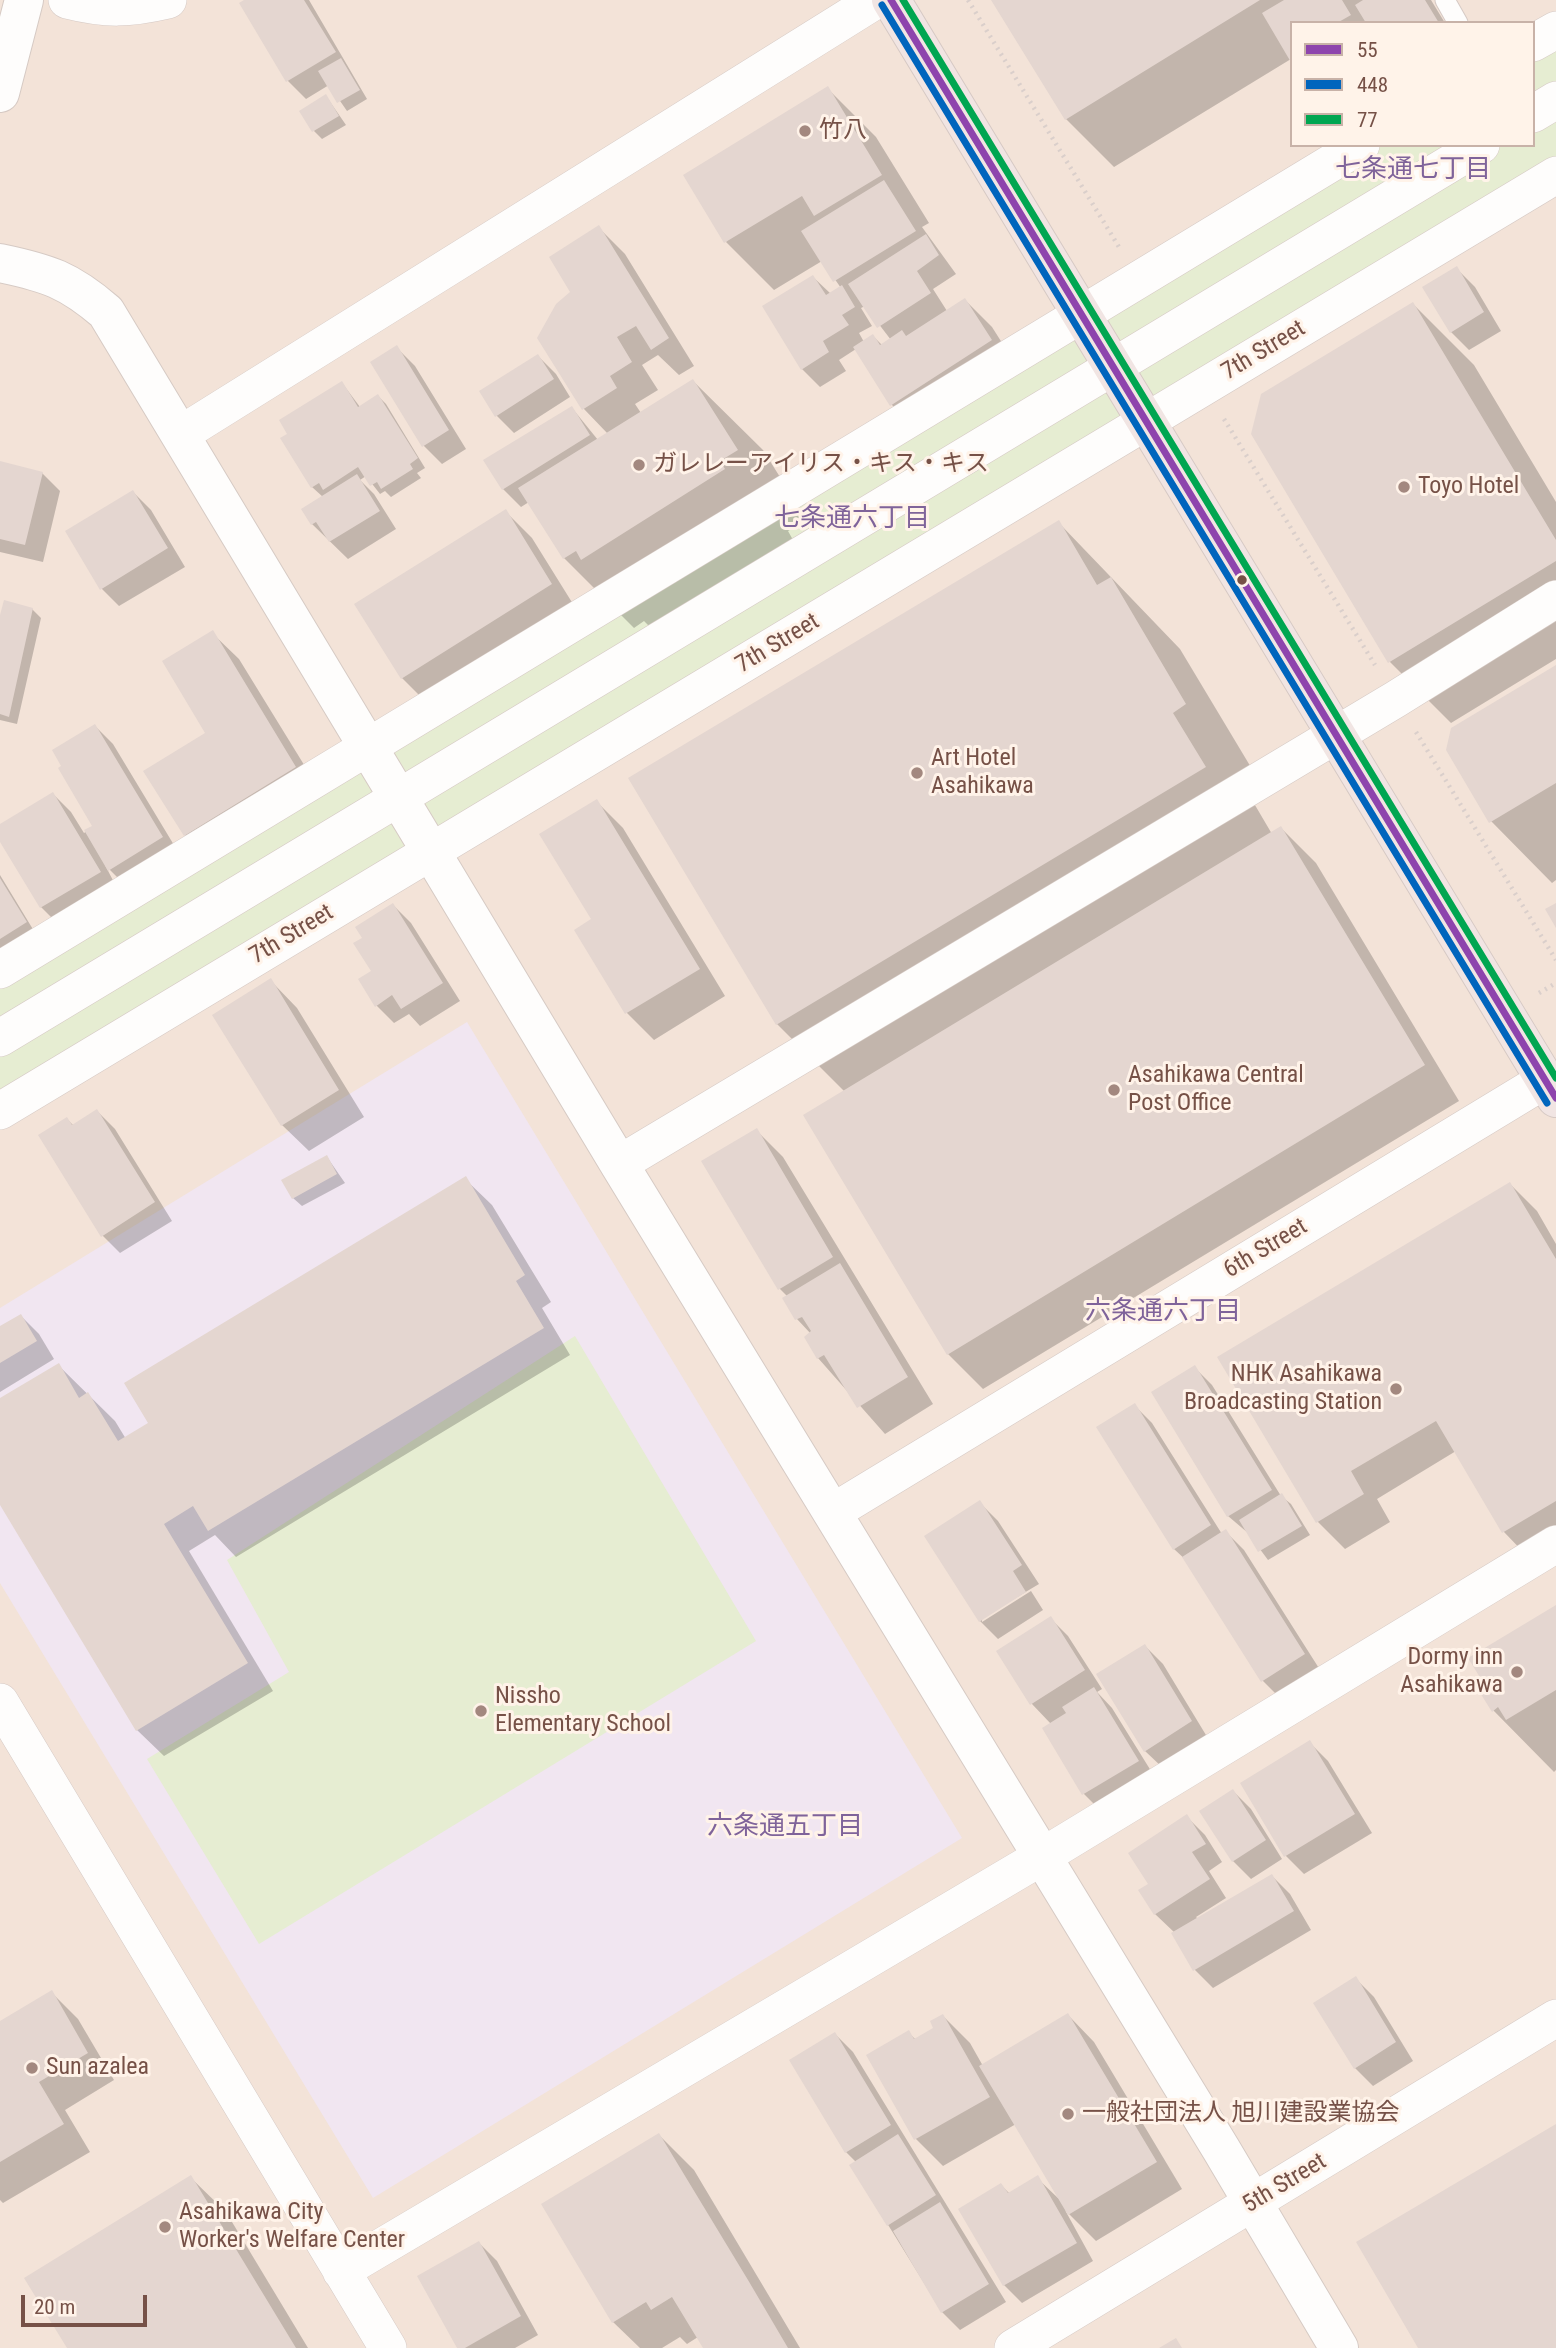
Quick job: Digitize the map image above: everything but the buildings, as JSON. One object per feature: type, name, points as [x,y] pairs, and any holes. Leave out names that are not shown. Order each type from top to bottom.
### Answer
[{"type":"highway","points":[[891,0],[1336,735],[1552,1084]]},
{"type":"street","points":[[0,93],[24,0]]},
{"type":"street","points":[[67,0],[97,8],[129,9],[169,0]]},
{"type":"street","points":[[181,434],[876,0]]},
{"type":"street","points":[[1535,42],[1556,30]]},
{"type":"street","points":[[1535,113],[1556,100]]},
{"type":"street","points":[[0,970],[1358,147]]},
{"type":"street","points":[[0,1038],[1478,147]]},
{"type":"street","name":"7th Street","points":[[0,1111],[1554,180]]},
{"type":"street","points":[[0,262],[33,270],[77,287],[106,312],[620,1164],[1254,2203],[1339,2348]]},
{"type":"street","points":[[620,1164],[1396,699],[1556,599]]},
{"type":"street","name":"6th Street","points":[[833,1512],[1552,1084]]},
{"type":"street","points":[[341,2271],[1043,1856],[1556,1544]]},
{"type":"street","points":[[0,1702],[388,2348]]},
{"type":"street","name":"5th Street","points":[[1013,2348],[1556,2018]]},
{"type":"lane","points":[[1444,0],[1457,21]]},
{"type":"path","points":[[968,0],[1138,278]]},
{"type":"path","points":[[1205,387],[1556,960]]},
{"type":"shaded area","points":[[0,0],[1556,0],[1556,2348],[0,2348]]},
{"type":"shaded area","name":"Nissho Elementary School","points":[[467,1022],[962,1838],[373,2198],[0,1583],[0,1308]]},
{"type":"green space","points":[[1556,15],[1556,174],[0,1111],[0,970],[1341,147],[1535,147],[1535,28]]},
{"type":"green space","points":[[575,1336],[756,1641],[259,1944],[147,1759],[289,1672],[227,1560]]},
{"type":"transit line","name":"55","points":[[891,0],[1556,1098]]},
{"type":"transit line","name":"77","points":[[903,0],[1556,1078]]},
{"type":"transit line","name":"448","points":[[882,5],[1547,1103]]},
{"type":"place","name":"竹八","points":[[805,131]]},
{"type":"place","name":"ガレレーアイリス・キス・キス","points":[[639,465]]},
{"type":"place","name":"Toyo Hotel","points":[[1404,487]]},
{"type":"place","name":"Art Hotel Asahikawa","points":[[917,773]]},
{"type":"place","name":"Asahikawa Central Post Office","points":[[1114,1090]]},
{"type":"place","name":"NHK Asahikawa Broadcasting Station","points":[[1396,1389]]},
{"type":"place","name":"Dormy inn Asahikawa","points":[[1517,1672]]},
{"type":"place","name":"Nissho Elementary School","points":[[481,1711]]},
{"type":"place","name":"Sun azalea","points":[[32,2068]]},
{"type":"place","name":"一般社団法人 旭川建設業協会","points":[[1068,2114]]},
{"type":"place","name":"Asahikawa City Worker's Welfare Center","points":[[165,2227]]},
{"type":"district","name":"七条通七丁目","points":[[1413,170]]},
{"type":"district","name":"七条通六丁目","points":[[852,519]]},
{"type":"district","name":"六条通六丁目","points":[[1163,1312]]},
{"type":"district","name":"六条通五丁目","points":[[785,1827]]}]
